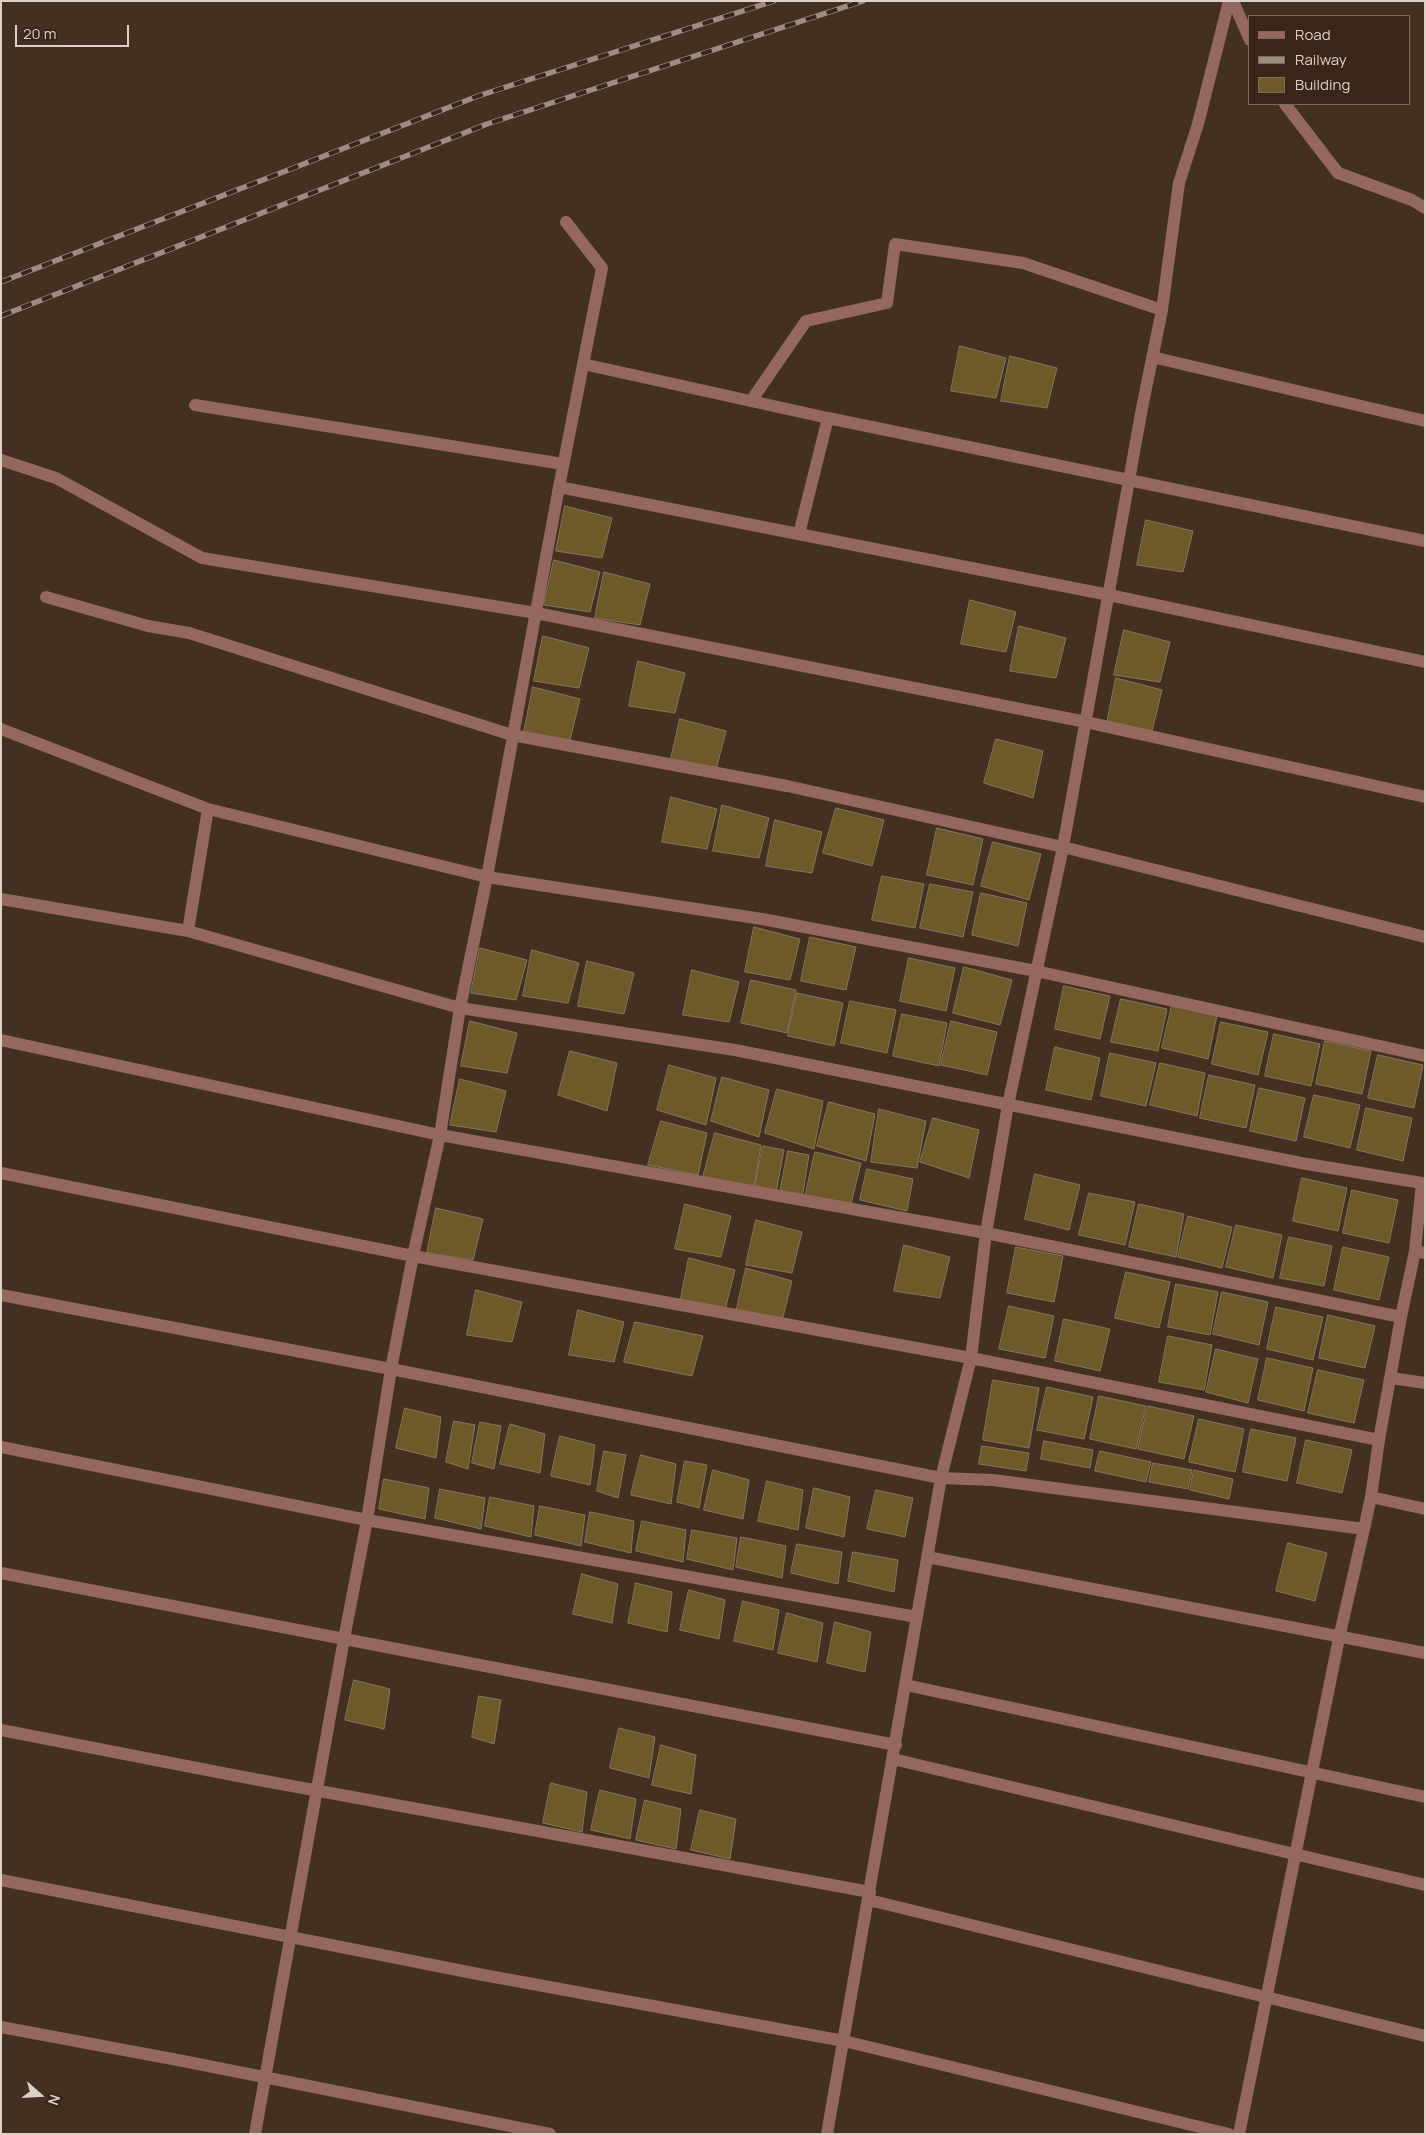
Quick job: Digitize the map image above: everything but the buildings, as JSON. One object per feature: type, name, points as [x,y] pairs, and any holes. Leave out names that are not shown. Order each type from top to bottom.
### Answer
[{"type":"street","points":[[827,2134],[870,1896],[941,1478],[971,1358],[986,1233],[1008,1105],[1063,847],[1129,480],[1162,310],[1179,183],[1198,124],[1228,1]]},
{"type":"street","points":[[1233,1],[1248,35]]},
{"type":"street","points":[[1286,105],[1338,172],[1412,200],[1425,208]]},
{"type":"street","points":[[255,2134],[367,1520],[391,1369],[413,1256],[440,1135],[460,1008],[487,877],[563,464],[602,268],[566,222]]},
{"type":"street","points":[[751,402],[806,321],[887,303],[896,244],[1023,263],[1162,310]]},
{"type":"street","points":[[1152,357],[1425,421]]},
{"type":"street","points":[[582,364],[751,402],[1425,540]]},
{"type":"street","points":[[196,405],[563,464]]},
{"type":"street","points":[[799,534],[828,418]]},
{"type":"street","points":[[1,460],[56,478],[202,558],[536,613],[1086,722],[1425,797]]},
{"type":"street","points":[[559,487],[1109,595],[1425,662]]},
{"type":"street","points":[[46,598],[148,626],[189,633],[512,735],[788,786],[1063,847],[1425,937]]},
{"type":"street","points":[[1,729],[208,809],[487,877],[762,919],[1036,971],[1425,1056]]},
{"type":"street","points":[[188,932],[208,809]]},
{"type":"street","points":[[1,899],[188,932],[460,1008],[735,1050],[1301,1163],[1424,1177],[1420,1252],[1401,1317],[1371,1497],[1339,1638],[1239,2134]]},
{"type":"street","points":[[1,1040],[440,1135],[986,1233],[1401,1317]]},
{"type":"street","points":[[1,1173],[413,1256],[971,1358],[1380,1440]]},
{"type":"street","points":[[1,1295],[391,1369],[941,1478],[993,1480],[1364,1529]]},
{"type":"street","points":[[1391,1378],[1425,1383]]},
{"type":"street","points":[[1,1447],[367,1520],[917,1617]]},
{"type":"street","points":[[1371,1497],[1425,1508]]},
{"type":"street","points":[[927,1557],[1339,1638],[1425,1653]]},
{"type":"street","points":[[1,1573],[896,1745]]},
{"type":"street","points":[[906,1685],[1425,1797]]},
{"type":"street","points":[[1,1730],[870,1896],[1266,1998],[1425,2036]]},
{"type":"street","points":[[893,1758],[1425,1885]]},
{"type":"street","points":[[1,1880],[478,1974],[844,2041],[1229,2134]]},
{"type":"street","points":[[1,2028],[266,2077],[550,2134]]},
{"type":"railway","points":[[1,282],[478,96],[774,1]]},
{"type":"railway","points":[[1,316],[487,124],[863,1]]}]
